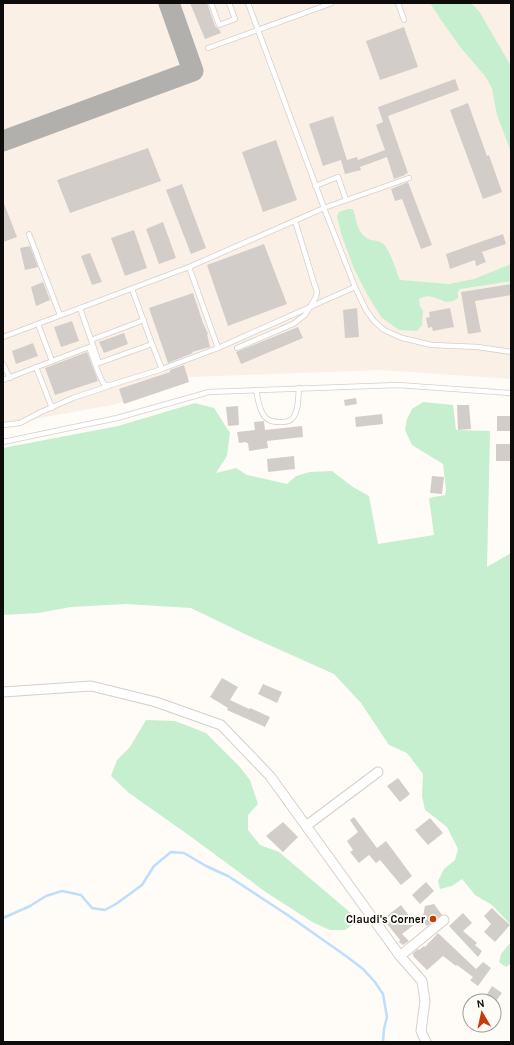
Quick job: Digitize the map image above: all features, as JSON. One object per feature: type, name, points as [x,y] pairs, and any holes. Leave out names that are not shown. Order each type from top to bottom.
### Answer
[{"type":"street","points":[[3,692],[91,686],[156,702],[221,725],[270,776],[400,956],[422,981],[425,1001],[421,1031],[426,1042]]},
{"type":"street","points":[[306,826],[378,772]]},
{"type":"street","points":[[400,956],[444,920]]},
{"type":"lane","points":[[211,3],[219,25],[235,19],[229,3]]},
{"type":"lane","points":[[248,3],[315,186],[355,287],[366,310],[374,321],[384,330],[402,338],[432,345],[478,346],[511,352]]},
{"type":"lane","points":[[208,48],[324,4],[332,3]]},
{"type":"lane","points":[[398,3],[404,20]]},
{"type":"lane","points":[[315,186],[338,177],[346,200]]},
{"type":"lane","points":[[3,336],[132,289],[188,267],[324,208],[409,178]]},
{"type":"lane","points":[[237,348],[293,324],[305,315],[316,298],[317,292],[295,221]]},
{"type":"lane","points":[[29,234],[60,315]]},
{"type":"lane","points":[[188,267],[218,348]]},
{"type":"lane","points":[[4,425],[20,423],[73,398],[162,369],[218,348],[355,287]]},
{"type":"lane","points":[[132,289],[162,369]]},
{"type":"lane","points":[[80,308],[99,363],[152,344]]},
{"type":"lane","points":[[91,340],[144,320]]},
{"type":"lane","points":[[38,324],[52,361]]},
{"type":"lane","points":[[3,380],[89,347],[104,384],[110,385]]},
{"type":"lane","points":[[3,364],[10,378]]},
{"type":"lane","points":[[36,367],[52,408]]},
{"type":"lane","points":[[3,442],[117,418],[209,392],[398,385],[511,393]]},
{"type":"lane","points":[[256,390],[258,401],[264,416],[268,420],[275,422],[289,421],[293,419],[298,407],[299,388]]},
{"type":"shaded area","points":[[3,3],[511,3],[511,379],[381,370],[191,377],[117,404],[3,425]]},
{"type":"green space","points":[[430,3],[471,3],[479,11],[511,66],[511,152],[497,115],[492,88],[485,76],[461,48]]},
{"type":"green space","points":[[353,209],[358,227],[363,235],[366,238],[380,242],[387,249],[400,280],[449,284],[474,279],[511,264],[511,281],[460,289],[458,292],[458,298],[448,302],[430,296],[419,299],[420,307],[423,310],[422,325],[417,331],[399,330],[381,317],[354,269],[341,233],[337,216],[339,212]]},
{"type":"green space","points":[[423,402],[453,405],[456,430],[490,431],[487,567],[511,553],[511,925],[492,905],[475,895],[462,879],[452,886],[440,889],[438,881],[444,869],[455,860],[458,849],[447,827],[425,810],[422,796],[423,774],[407,753],[389,745],[361,703],[334,674],[191,608],[126,604],[71,607],[38,613],[3,615],[3,448],[118,426],[195,403],[214,408],[230,433],[227,456],[216,473],[236,468],[247,475],[287,484],[296,476],[310,472],[332,471],[353,487],[369,496],[378,544],[434,535],[429,498],[445,495],[446,490],[443,464],[412,445],[405,430],[407,419],[412,409]]},
{"type":"green space","points":[[146,720],[175,721],[206,733],[239,766],[250,780],[258,804],[248,815],[248,830],[260,845],[279,852],[359,920],[345,930],[330,930],[314,923],[267,893],[129,793],[111,776],[117,760],[130,747]]},
{"type":"green space","points":[[511,937],[511,963],[506,967],[499,962],[501,954],[510,943]]},
{"type":"building","points":[[190,3],[207,3],[215,26],[221,33],[205,39]]},
{"type":"building","points":[[404,27],[418,67],[380,80],[366,41]]},
{"type":"building","points":[[455,79],[459,90],[388,116],[408,173],[405,175],[394,179],[387,157],[360,167],[361,170],[345,174],[341,160],[323,166],[309,124],[333,116],[347,160],[357,157],[358,160],[385,150],[376,125],[383,122],[378,107]]},
{"type":"building","points":[[468,103],[502,192],[483,199],[450,110]]},
{"type":"building","points":[[276,140],[297,200],[263,212],[242,152]]},
{"type":"building","points":[[148,148],[161,181],[70,213],[57,180]]},
{"type":"building","points":[[408,182],[432,245],[421,249],[402,199],[395,201],[391,189]]},
{"type":"building","points":[[182,184],[206,248],[191,254],[166,190]]},
{"type":"building","points":[[3,201],[17,237],[3,242]]},
{"type":"building","points":[[163,222],[176,258],[159,264],[146,229]]},
{"type":"building","points":[[134,230],[147,268],[125,276],[111,238]]},
{"type":"building","points":[[503,234],[506,244],[482,252],[486,262],[476,266],[475,260],[450,269],[446,254]]},
{"type":"building","points":[[264,244],[287,304],[228,326],[207,265]]},
{"type":"building","points":[[30,246],[38,267],[25,270],[20,248]]},
{"type":"building","points":[[90,253],[102,282],[92,285],[81,256]]},
{"type":"building","points":[[43,282],[50,300],[36,306],[31,287]]},
{"type":"building","points":[[511,284],[511,295],[475,301],[481,332],[468,334],[461,292]]},
{"type":"building","points":[[193,293],[208,334],[210,347],[192,352],[193,353],[168,363],[149,308]]},
{"type":"building","points":[[357,308],[359,337],[345,338],[343,310]]},
{"type":"building","points":[[450,308],[454,327],[433,331],[432,327],[428,328],[426,318],[430,317],[429,312]]},
{"type":"building","points":[[72,321],[79,341],[61,347],[54,327]]},
{"type":"building","points":[[298,327],[303,338],[241,364],[236,352]]},
{"type":"building","points":[[124,333],[128,344],[104,353],[99,342]]},
{"type":"building","points":[[33,343],[38,356],[16,364],[12,351]]},
{"type":"building","points":[[87,352],[98,381],[55,395],[45,368]]},
{"type":"building","points":[[184,365],[189,382],[124,404],[119,389],[170,372],[170,370]]},
{"type":"building","points":[[356,398],[357,404],[345,406],[344,400]]},
{"type":"building","points":[[457,405],[469,405],[471,429],[458,430]]},
{"type":"building","points":[[238,406],[239,425],[228,426],[226,407]]},
{"type":"building","points":[[382,414],[383,424],[356,427],[355,417]]},
{"type":"building","points":[[497,416],[511,416],[511,431],[497,431]]},
{"type":"building","points":[[264,421],[265,430],[302,426],[303,437],[267,441],[268,448],[249,451],[248,443],[239,443],[237,432],[255,430],[254,422]]},
{"type":"building","points":[[496,444],[511,444],[511,461],[496,461]]},
{"type":"building","points":[[294,456],[295,469],[268,472],[267,459]]},
{"type":"building","points":[[432,476],[444,477],[442,494],[430,493]]},
{"type":"building","points":[[222,678],[238,687],[230,700],[270,717],[265,727],[227,710],[228,708],[210,697]]},
{"type":"building","points":[[263,684],[282,692],[277,703],[258,694]]},
{"type":"building","points":[[398,778],[410,794],[400,802],[387,786]]},
{"type":"building","points":[[354,817],[377,848],[386,841],[412,876],[401,885],[380,860],[376,863],[369,855],[359,863],[350,852],[353,850],[347,841],[358,832],[350,820]]},
{"type":"building","points":[[430,818],[443,833],[428,845],[415,830]]},
{"type":"building","points":[[283,822],[298,837],[283,852],[266,836]]},
{"type":"building","points":[[426,882],[434,891],[420,904],[412,895]]},
{"type":"building","points":[[434,904],[442,915],[427,926],[422,921],[425,906]]},
{"type":"building","points":[[401,905],[415,924],[402,934],[409,941],[403,945],[399,942],[400,940],[383,919]]},
{"type":"building","points":[[492,908],[510,925],[495,942],[484,932],[491,924],[484,916]]},
{"type":"building","points":[[463,913],[472,923],[463,931],[477,943],[475,945],[482,951],[478,957],[449,926]]},
{"type":"building","points":[[438,933],[476,969],[483,962],[491,968],[478,986],[470,980],[473,977],[443,956],[427,970],[413,956],[414,955],[412,954],[418,949],[419,950],[424,946],[425,947]]},
{"type":"building","points":[[492,986],[502,993],[488,993]]},
{"type":"waterway","points":[[3,918],[30,906],[46,896],[62,891],[81,895],[92,908],[105,910],[142,885],[154,866],[171,852],[184,853],[206,866],[228,876],[289,916],[363,969],[375,982],[383,994],[387,1017],[383,1042]]},
{"type":"taxiway","points":[[3,141],[193,71],[169,3]]},
{"type":"place","name":"Claudi's Corner","points":[[433,919]]}]
